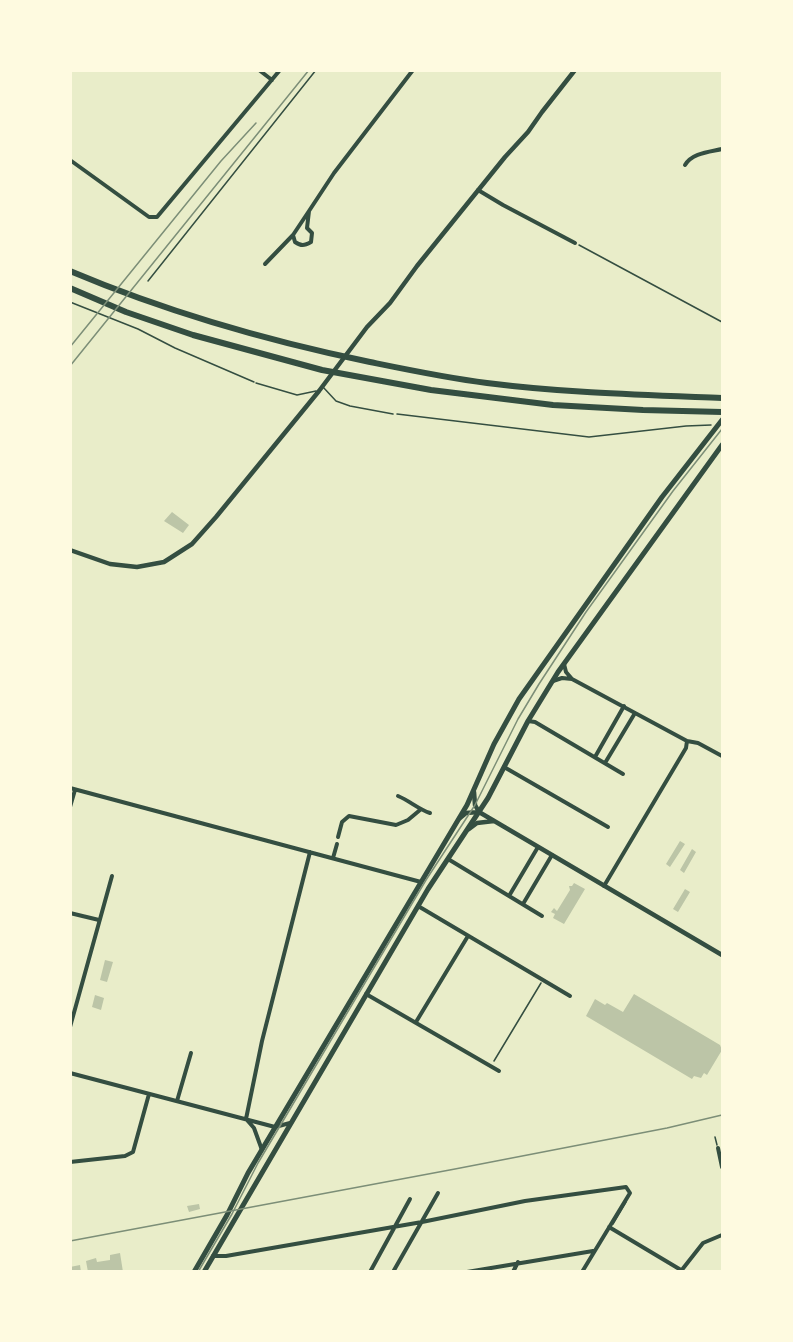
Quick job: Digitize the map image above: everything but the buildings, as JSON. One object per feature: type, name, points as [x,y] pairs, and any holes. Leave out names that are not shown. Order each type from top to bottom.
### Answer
[{"type":"highway","points":[[70,271],[138,297],[244,332],[331,354],[433,375],[575,392],[723,398]]},
{"type":"highway","points":[[70,288],[126,312],[235,347],[322,370],[430,390],[533,402],[643,410],[723,412]]},
{"type":"main road","points":[[194,1272],[275,1127],[457,821],[494,744],[519,699],[662,497],[723,420]]},
{"type":"main road","points":[[204,1272],[418,906],[479,812],[528,721],[564,663],[723,445]]},
{"type":"street","points":[[259,70],[272,80]]},
{"type":"street","points":[[70,160],[152,218],[159,215],[280,70]]},
{"type":"street","points":[[265,264],[293,235],[338,168],[413,70]]},
{"type":"street","points":[[70,550],[111,564],[130,567],[158,564],[179,554],[199,537],[367,327],[390,303],[478,190],[528,132],[575,70]]},
{"type":"street","points":[[685,165],[688,160],[698,155],[723,149]]},
{"type":"street","points":[[478,190],[575,243]]},
{"type":"street","points":[[307,228],[309,211]]},
{"type":"street","points":[[293,235],[295,242],[300,245],[311,242],[312,233],[307,228],[302,226],[297,229]]},
{"type":"street","points":[[564,663],[566,672],[572,679]]},
{"type":"street","points":[[553,681],[562,678],[572,679],[687,741],[698,743],[723,756]]},
{"type":"street","points":[[594,757],[624,706]]},
{"type":"street","points":[[605,764],[636,713]]},
{"type":"street","points":[[528,721],[535,722],[623,774]]},
{"type":"street","points":[[604,886],[686,748],[687,741]]},
{"type":"street","points":[[504,767],[609,827]]},
{"type":"street","points":[[70,807],[73,789],[421,882]]},
{"type":"street","points":[[474,789],[475,805],[479,812],[723,955]]},
{"type":"street","points":[[398,796],[409,800],[420,810],[430,813]]},
{"type":"street","points":[[338,837],[342,822],[349,816],[396,825],[408,820],[420,810]]},
{"type":"street","points":[[457,821],[466,813],[479,812]]},
{"type":"street","points":[[466,832],[477,823],[494,820]]},
{"type":"street","points":[[333,858],[337,844]]},
{"type":"street","points":[[509,896],[538,847]]},
{"type":"street","points":[[246,1119],[262,1041],[310,852]]},
{"type":"street","points":[[523,904],[552,855]]},
{"type":"street","points":[[448,859],[542,916]]},
{"type":"street","points":[[70,1027],[112,876]]},
{"type":"street","points":[[418,906],[570,996]]},
{"type":"street","points":[[70,913],[99,920]]},
{"type":"street","points":[[416,1022],[468,936]]},
{"type":"street","points":[[366,994],[499,1071]]},
{"type":"street","points":[[177,1101],[192,1053]]},
{"type":"street","points":[[70,1074],[275,1127],[283,1126],[293,1120]]},
{"type":"street","points":[[70,1162],[125,1156],[133,1152],[136,1148],[149,1094]]},
{"type":"street","points":[[246,1119],[254,1128],[262,1150]]},
{"type":"street","points":[[275,1127],[281,1141]]},
{"type":"street","points":[[718,1148],[723,1167]]},
{"type":"street","points":[[213,1256],[226,1256],[422,1222],[525,1201],[626,1186],[630,1193],[593,1250],[582,1272]]},
{"type":"street","points":[[393,1272],[438,1193]]},
{"type":"street","points":[[370,1272],[410,1199]]},
{"type":"street","points":[[609,1227],[681,1271],[703,1243],[723,1235]]},
{"type":"street","points":[[467,1272],[593,1250]]},
{"type":"street","points":[[513,1272],[518,1262]]},
{"type":"lane","points":[[256,383],[297,395],[322,386],[336,401],[393,414]]},
{"type":"path","points":[[148,281],[316,70]]},
{"type":"path","points":[[575,243],[723,322]]},
{"type":"path","points":[[70,302],[256,383]]},
{"type":"path","points":[[393,414],[589,437],[703,425]]},
{"type":"path","points":[[491,1067],[543,980]]},
{"type":"path","points":[[715,1137],[718,1148]]},
{"type":"tram line","points":[[198,1272],[232,1214],[258,1163],[426,880],[475,805],[518,719],[539,684],[586,612],[673,491],[722,429]]},
{"type":"railway","points":[[70,366],[309,70]]},
{"type":"railway","points":[[70,347],[221,161],[256,123]]},
{"type":"railway","points":[[70,1241],[455,1169],[667,1128],[722,1115]]}]
